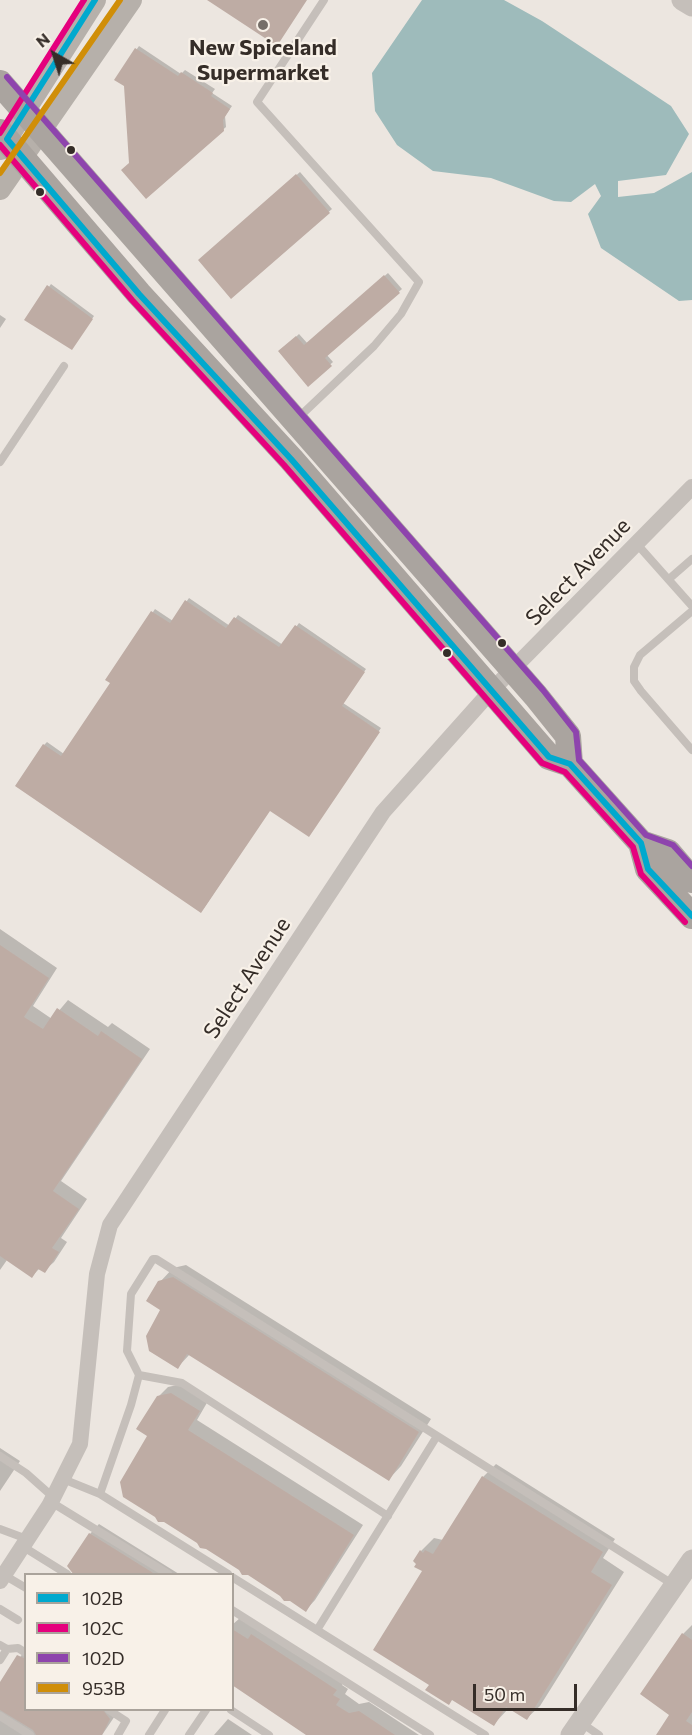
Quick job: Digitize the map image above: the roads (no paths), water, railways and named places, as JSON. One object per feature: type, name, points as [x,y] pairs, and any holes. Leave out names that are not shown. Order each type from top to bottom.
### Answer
[{"type":"main road","points":[[0,189],[7,144],[24,111],[95,0]]},
{"type":"main road","points":[[7,144],[41,130],[131,0]]},
{"type":"main road","points":[[0,83],[514,669],[568,736],[570,764]]},
{"type":"main road","points":[[7,144],[139,294],[291,459],[549,757],[570,764],[641,843],[648,869],[692,916]]},
{"type":"main road","points":[[641,843],[668,852],[692,879]]},
{"type":"street","points":[[682,0],[692,6]]},
{"type":"street","name":"Select Avenue","points":[[2,1578],[52,1500],[80,1444],[97,1274],[110,1225],[383,812],[492,690],[692,487]]},
{"type":"street","points":[[575,1728],[691,1564]]},
{"type":"lane","points":[[295,421],[374,346],[401,314],[419,282],[257,102],[324,0]]},
{"type":"lane","points":[[0,462],[64,366]]},
{"type":"lane","points":[[636,543],[692,606]]},
{"type":"lane","points":[[669,579],[692,559]]},
{"type":"lane","points":[[692,611],[640,655],[634,667],[634,681],[640,690],[692,750]]},
{"type":"lane","points":[[100,1494],[139,1375],[127,1351],[131,1294],[153,1260],[156,1259],[674,1586]]},
{"type":"lane","points":[[139,1375],[182,1383],[388,1516]]},
{"type":"lane","points":[[317,1630],[437,1436]]},
{"type":"lane","points":[[0,1456],[26,1473],[52,1500],[165,1573]]},
{"type":"lane","points":[[63,1479],[100,1494],[225,1573]]},
{"type":"lane","points":[[0,1529],[25,1543],[64,1573]]},
{"type":"lane","points":[[2,1578],[24,1587]]},
{"type":"lane","points":[[234,1578],[485,1735]]},
{"type":"lane","points":[[0,1609],[18,1620]]},
{"type":"lane","points":[[234,1611],[430,1735]]},
{"type":"lane","points":[[0,1660],[4,1647],[18,1648],[24,1652]]},
{"type":"lane","points":[[111,1711],[126,1721],[118,1735]]},
{"type":"lane","points":[[149,1735],[164,1711]]},
{"type":"lane","points":[[189,1735],[205,1711]]},
{"type":"lane","points":[[233,1711],[269,1735]]},
{"type":"lane","points":[[0,1716],[30,1735]]},
{"type":"lane","points":[[575,1728],[599,1735]]},
{"type":"water","points":[[422,0],[504,0],[542,21],[671,106],[689,134],[666,175],[618,181],[618,197],[654,193],[692,172],[692,300],[679,301],[601,248],[588,214],[601,196],[595,184],[571,202],[554,201],[491,178],[433,171],[397,145],[375,111],[372,73]]},
{"type":"place","name":"New Spiceland Supermarket","points":[[263,25]]}]
